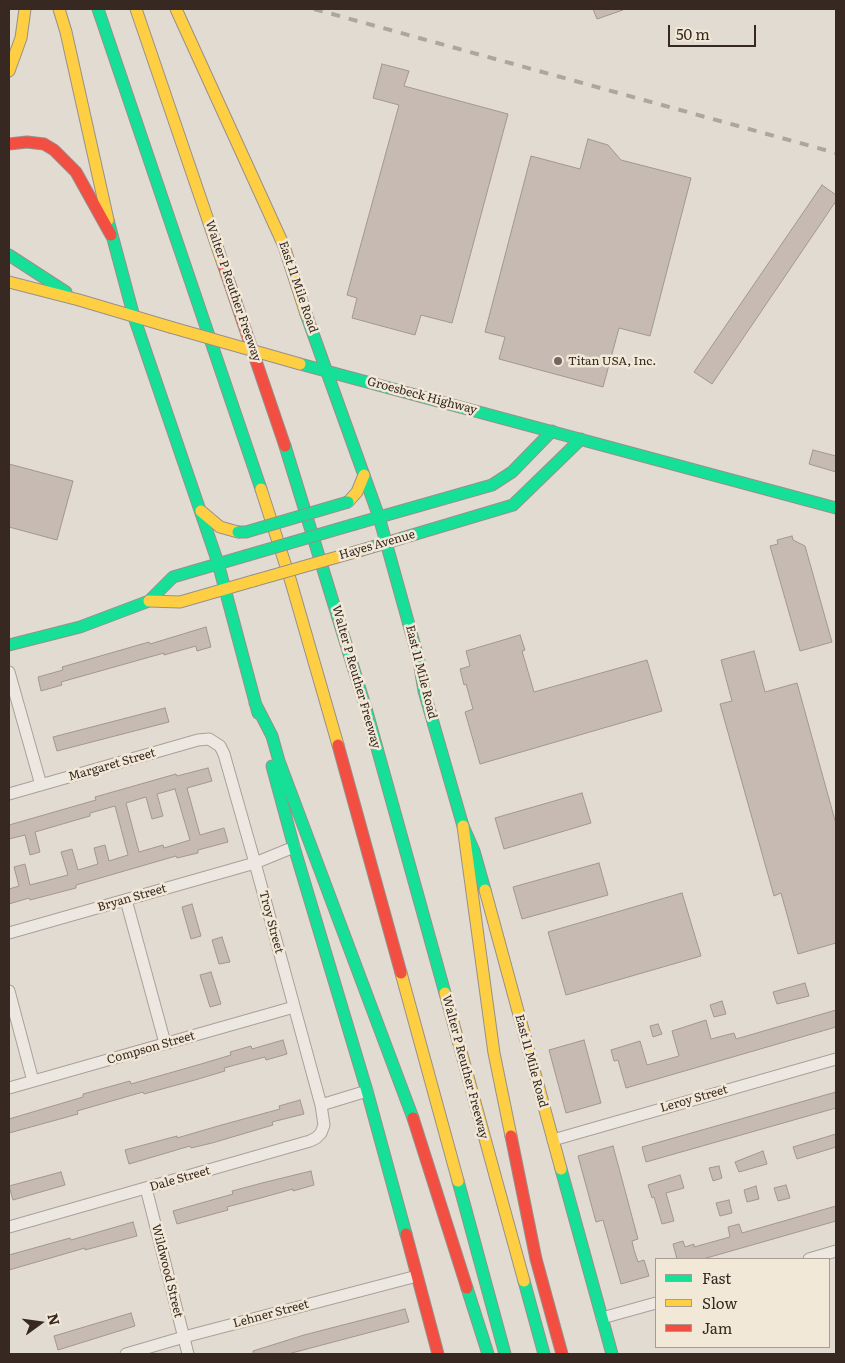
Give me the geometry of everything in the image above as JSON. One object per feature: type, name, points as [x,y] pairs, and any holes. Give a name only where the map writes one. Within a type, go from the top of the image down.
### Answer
[{"type":"main road","points":[[9,71],[21,38],[25,9]]},
{"type":"main road","points":[[59,9],[66,32],[111,236],[134,317],[226,589],[294,847],[367,1091],[438,1354]]},
{"type":"main road","points":[[98,9],[247,444],[291,582],[365,843],[505,1354]]},
{"type":"main road","name":"Walter P Reuther Freeway","points":[[136,9],[298,485],[367,712],[544,1354]]},
{"type":"main road","name":"East 11 Mile Road","points":[[176,9],[274,222],[379,517],[419,661],[424,691],[463,826],[474,851],[612,1354]]},
{"type":"main road","points":[[9,144],[27,142],[44,144],[64,159],[76,172],[111,236]]},
{"type":"main road","points":[[9,255],[79,300]]},
{"type":"main road","name":"Groesbeck Highway","points":[[9,282],[79,300],[328,372],[836,508]]},
{"type":"main road","name":"Hayes Avenue","points":[[149,601],[173,577],[492,485],[512,472],[552,431]]},
{"type":"main road","name":"Hayes Avenue","points":[[9,645],[80,627],[149,601],[180,602],[512,505],[527,493],[581,439]]},
{"type":"main road","points":[[200,510],[220,527],[238,532],[246,532],[348,502],[357,492],[364,475]]},
{"type":"main road","points":[[255,703],[272,736],[279,761],[417,1128],[488,1354]]},
{"type":"main road","points":[[463,826],[494,1053],[536,1259],[562,1354]]},
{"type":"street","points":[[9,672],[41,785]]},
{"type":"street","name":"Margaret Street","points":[[9,794],[198,740],[209,739],[215,742]]},
{"type":"street","name":"Troy Street","points":[[215,742],[220,746],[224,754],[321,1106]]},
{"type":"street","name":"Bryan Street","points":[[9,934],[255,863],[294,847]]},
{"type":"street","points":[[126,900],[165,1043]]},
{"type":"street","points":[[9,991],[33,1081]]},
{"type":"street","name":"Compson Street","points":[[9,1088],[294,1007]]},
{"type":"street","name":"Leroy Street","points":[[552,1140],[836,1059]]},
{"type":"street","points":[[321,1106],[367,1091]]},
{"type":"street","name":"Dale Street","points":[[9,1227],[310,1141],[321,1133],[324,1125],[321,1106]]},
{"type":"street","name":"Wildwood Street","points":[[146,1188],[188,1354]]},
{"type":"street","points":[[812,1258],[836,1251]]},
{"type":"street","name":"Lehner Street","points":[[126,1354],[417,1276]]},
{"type":"street","points":[[602,1318],[655,1303]]},
{"type":"building","points":[[593,9],[623,9],[623,10],[597,19]]},
{"type":"building","points":[[382,64],[409,71],[404,86],[508,114],[452,323],[421,315],[415,335],[352,318],[357,298],[347,295],[399,105],[373,98]]},
{"type":"building","points":[[588,139],[608,145],[621,160],[691,178],[650,336],[619,328],[603,387],[499,359],[505,337],[485,332],[531,156],[580,169]]},
{"type":"building","points":[[822,185],[836,195],[836,201],[712,384],[694,372]]},
{"type":"building","points":[[813,450],[836,456],[836,472],[809,464]]},
{"type":"building","points":[[9,464],[73,481],[57,540],[9,527]]},
{"type":"building","points":[[792,536],[793,540],[805,546],[832,642],[800,651],[770,546],[778,544],[777,540]]},
{"type":"building","points":[[206,627],[211,647],[197,651],[196,646],[164,655],[164,653],[61,682],[62,685],[41,691],[38,677],[63,670],[62,667]]},
{"type":"building","points":[[520,635],[525,650],[522,651],[534,692],[647,660],[662,711],[480,764],[465,712],[473,709],[460,669],[470,666],[466,651]]},
{"type":"building","points":[[754,651],[765,692],[797,683],[836,824],[836,943],[798,954],[781,893],[774,896],[720,704],[732,701],[721,660]]},
{"type":"building","points":[[165,708],[169,722],[57,751],[53,737]]},
{"type":"building","points":[[208,768],[212,781],[187,788],[200,835],[224,828],[228,842],[198,850],[198,853],[177,858],[176,856],[76,885],[76,888],[9,904],[9,889],[19,886],[14,867],[25,864],[30,885],[68,875],[61,852],[72,849],[78,870],[98,864],[94,848],[105,845],[109,861],[128,855],[115,806],[90,813],[90,816],[35,832],[40,852],[30,855],[25,835],[9,839],[9,825],[96,800],[95,797],[176,774],[177,776]],"holes":[[[175,789],[190,840],[164,848],[163,845],[139,852],[126,803],[146,797],[152,819],[163,816],[157,794]]]},
{"type":"building","points":[[582,793],[591,823],[504,849],[495,818]]},
{"type":"building","points":[[599,863],[608,895],[522,919],[513,887]]},
{"type":"building","points":[[682,893],[701,956],[566,995],[548,932]]},
{"type":"building","points":[[192,904],[201,936],[191,939],[182,907]]},
{"type":"building","points":[[222,937],[230,962],[219,964],[212,940]]},
{"type":"building","points":[[211,972],[221,1004],[210,1007],[200,975]]},
{"type":"building","points":[[805,983],[809,996],[777,1004],[773,992]]},
{"type":"building","points":[[722,1001],[726,1014],[714,1017],[710,1005]]},
{"type":"building","points":[[836,1010],[836,1027],[626,1088],[618,1060],[614,1061],[611,1050],[640,1041],[647,1065],[679,1056],[672,1031],[706,1020],[711,1039],[734,1033],[736,1039]]},
{"type":"building","points":[[658,1024],[662,1034],[653,1037],[650,1026]]},
{"type":"building","points":[[283,1040],[287,1054],[266,1060],[265,1057],[224,1068],[225,1071],[144,1094],[143,1092],[77,1111],[78,1114],[9,1133],[9,1119],[83,1097],[83,1094],[130,1081],[131,1084],[231,1055],[230,1052],[251,1046],[252,1049]]},
{"type":"building","points":[[584,1040],[601,1103],[566,1113],[549,1050]]},
{"type":"building","points":[[836,1092],[836,1108],[646,1162],[642,1147]]},
{"type":"building","points":[[300,1100],[304,1114],[272,1122],[273,1125],[212,1143],[191,1148],[190,1146],[129,1164],[125,1150],[177,1136],[177,1138],[280,1109],[279,1106]]},
{"type":"building","points":[[836,1134],[836,1147],[797,1159],[793,1147]]},
{"type":"building","points":[[613,1146],[638,1239],[632,1241],[634,1250],[638,1262],[644,1260],[649,1276],[621,1284],[603,1220],[596,1222],[578,1156]]},
{"type":"building","points":[[763,1151],[767,1164],[739,1172],[735,1162]]},
{"type":"building","points":[[719,1166],[722,1178],[713,1181],[709,1168]]},
{"type":"building","points":[[311,1171],[314,1185],[227,1207],[228,1210],[177,1224],[173,1211],[233,1194],[232,1191]]},
{"type":"building","points":[[61,1172],[65,1185],[13,1200],[9,1186]]},
{"type":"building","points":[[680,1175],[684,1188],[666,1193],[674,1221],[662,1224],[654,1197],[652,1198],[648,1185]]},
{"type":"building","points":[[786,1185],[790,1198],[778,1201],[774,1188]]},
{"type":"building","points":[[756,1186],[759,1199],[747,1202],[744,1190]]},
{"type":"building","points":[[729,1200],[732,1213],[720,1216],[716,1203]]},
{"type":"building","points":[[836,1206],[836,1221],[706,1258],[677,1258],[673,1244],[683,1241],[685,1247],[694,1244],[694,1247],[730,1237],[728,1227],[739,1224],[742,1233]]},
{"type":"building","points":[[133,1222],[137,1236],[85,1250],[85,1248],[9,1270],[9,1255]]},
{"type":"building","points":[[405,1309],[409,1322],[288,1354],[253,1354],[253,1351],[304,1335]]},
{"type":"building","points":[[131,1313],[135,1326],[58,1350],[54,1336]]},
{"type":"railway","points":[[314,9],[836,153]]},
{"type":"traffic: fast","points":[[98,9],[261,489]]},
{"type":"traffic: fast","points":[[108,220],[134,317],[218,563],[258,713]]},
{"type":"traffic: fast","points":[[9,255],[66,292]]},
{"type":"traffic: fast","points":[[306,314],[379,517],[419,661],[424,691],[463,826],[474,851],[485,890]]},
{"type":"traffic: fast","points":[[300,364],[836,508]]},
{"type":"traffic: fast","points":[[355,524],[492,485],[512,472],[552,431]]},
{"type":"traffic: fast","points":[[362,550],[513,505],[581,439]]},
{"type":"traffic: fast","points":[[285,446],[367,712],[445,993]]},
{"type":"traffic: fast","points":[[238,532],[246,532],[348,502]]},
{"type":"traffic: fast","points":[[245,556],[355,524]]},
{"type":"traffic: fast","points":[[9,645],[80,627],[149,601],[173,577],[245,556]]},
{"type":"traffic: fast","points":[[255,703],[272,736],[279,761],[413,1118]]},
{"type":"traffic: fast","points":[[272,766],[294,847],[367,1091],[406,1234]]},
{"type":"traffic: fast","points":[[561,1169],[612,1354]]},
{"type":"traffic: fast","points":[[458,1181],[505,1354]]},
{"type":"traffic: fast","points":[[524,1281],[544,1354]]},
{"type":"traffic: fast","points":[[467,1288],[488,1354]]},
{"type":"traffic: slow","points":[[9,71],[21,38],[25,9]]},
{"type":"traffic: slow","points":[[59,9],[66,32],[108,220]]},
{"type":"traffic: slow","points":[[136,9],[223,264]]},
{"type":"traffic: slow","points":[[176,9],[284,246],[306,314]]},
{"type":"traffic: slow","points":[[9,282],[79,300],[170,327]]},
{"type":"traffic: slow","points":[[170,327],[300,364]]},
{"type":"traffic: slow","points":[[348,502],[357,492],[364,475]]},
{"type":"traffic: slow","points":[[261,489],[291,582],[338,745]]},
{"type":"traffic: slow","points":[[201,511],[220,527],[238,532]]},
{"type":"traffic: slow","points":[[253,581],[362,550]]},
{"type":"traffic: slow","points":[[149,601],[180,602],[253,581]]},
{"type":"traffic: slow","points":[[463,826],[494,1053],[511,1136]]},
{"type":"traffic: slow","points":[[485,890],[561,1169]]},
{"type":"traffic: slow","points":[[401,973],[458,1181]]},
{"type":"traffic: slow","points":[[445,993],[524,1281]]},
{"type":"traffic: jam","points":[[9,144],[27,142],[44,144],[54,150],[76,172],[111,235]]},
{"type":"traffic: jam","points":[[223,264],[285,446]]},
{"type":"traffic: jam","points":[[338,745],[401,973]]},
{"type":"traffic: jam","points":[[413,1118],[467,1288]]},
{"type":"traffic: jam","points":[[511,1136],[536,1259],[562,1354]]},
{"type":"traffic: jam","points":[[406,1234],[438,1354]]},
{"type":"place","name":"Titan USA, Inc.","points":[[558,361]]}]
